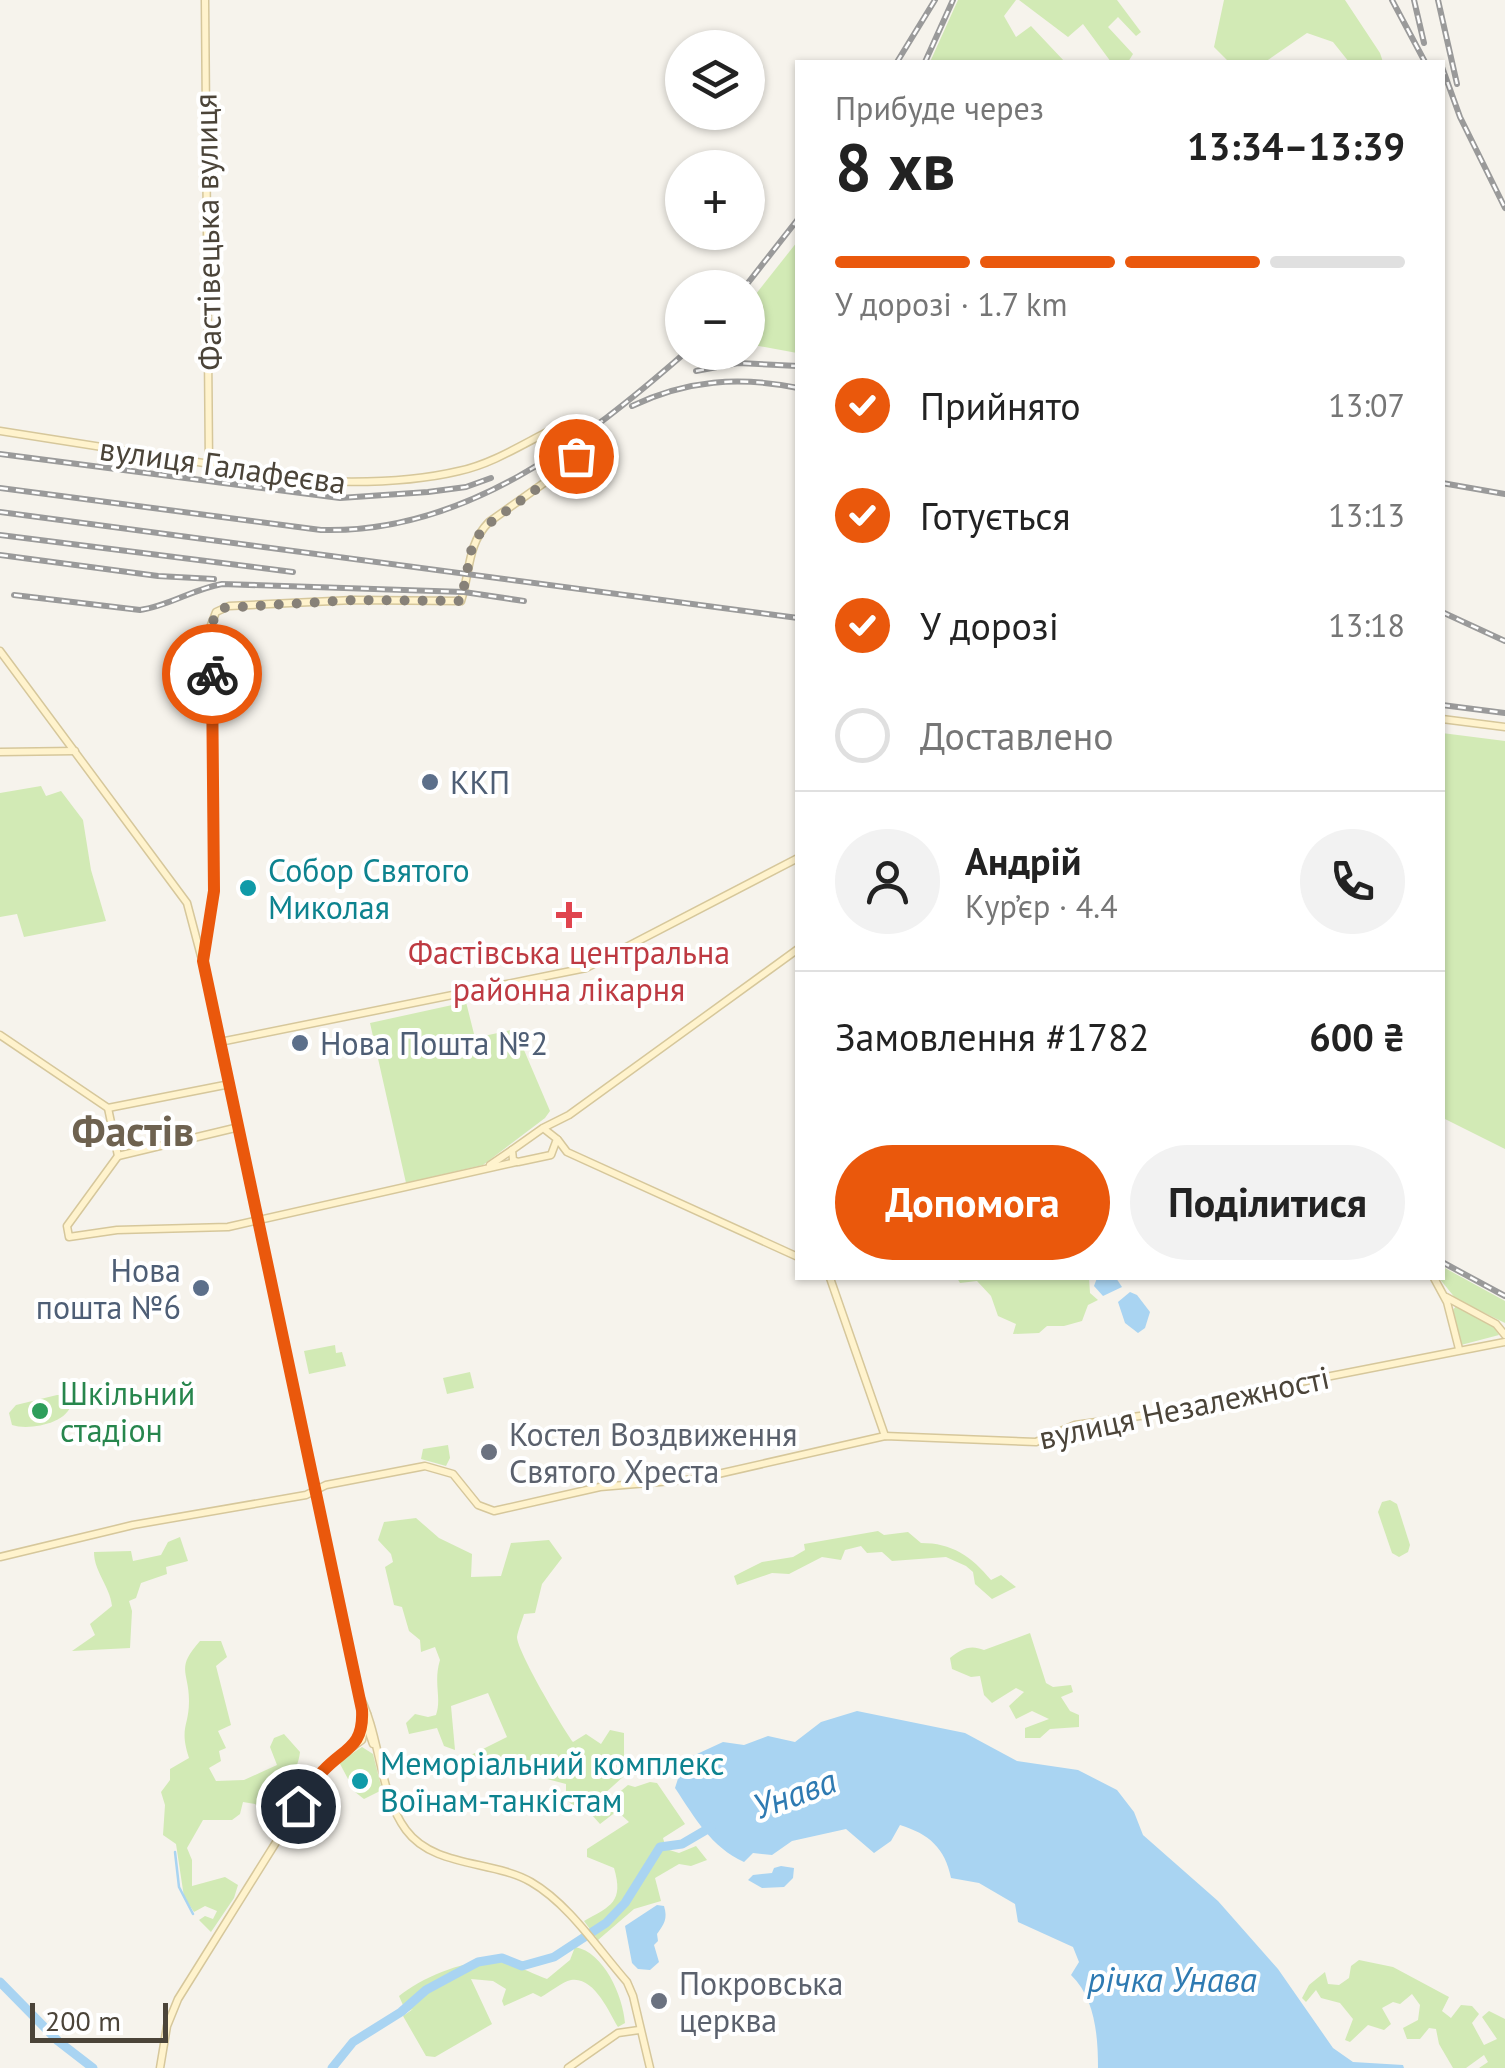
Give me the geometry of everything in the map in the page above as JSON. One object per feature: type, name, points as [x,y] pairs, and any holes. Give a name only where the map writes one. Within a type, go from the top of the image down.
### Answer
[{"type":"street","name":"Фастівецька вулиця","points":[[205,0],[209,465]]},
{"type":"street","name":"вулиця Галафеєва","points":[[0,430],[318,481],[364,483],[461,471],[556,429],[572,442],[575,461],[483,528],[472,547],[461,601],[354,600],[229,606],[216,612],[212,625],[214,891],[203,961]]},
{"type":"street","points":[[0,651],[187,903],[230,1084],[358,1693],[382,1760]]},
{"type":"street","points":[[1445,719],[1505,727]]},
{"type":"street","points":[[0,752],[76,752]]},
{"type":"street","points":[[220,1042],[586,968],[795,860]]},
{"type":"street","points":[[485,1168],[542,1128],[569,1115],[795,952]]},
{"type":"street","points":[[0,1036],[108,1108],[118,1156]]},
{"type":"street","points":[[108,1108],[230,1084]]},
{"type":"street","points":[[551,1154],[558,1120]]},
{"type":"street","points":[[239,1127],[118,1156],[67,1226],[66,1234],[74,1238],[117,1230],[228,1227],[567,1152]]},
{"type":"street","points":[[542,1128],[556,1137],[567,1152],[795,1255]]},
{"type":"street","points":[[512,1150],[511,1157],[516,1162]]},
{"type":"street","points":[[831,1280],[884,1436]]},
{"type":"street","points":[[1435,1280],[1445,1296],[1459,1349]]},
{"type":"street","points":[[1445,1296],[1496,1324],[1505,1338]]},
{"type":"street","name":"вулиця Незалежності","points":[[316,1492],[326,1485],[425,1466],[453,1474],[473,1500],[488,1510],[514,1508],[600,1487],[696,1479],[884,1436],[1036,1442],[1076,1425],[1190,1409],[1505,1338]]},
{"type":"street","points":[[0,1557],[134,1525],[316,1492]]},
{"type":"street","points":[[160,2068],[167,2026],[178,1999],[315,1780],[358,1742],[365,1711]]},
{"type":"street","points":[[365,1723],[382,1760]]},
{"type":"street","points":[[365,1723],[371,1725],[404,1828],[416,1841],[450,1858],[530,1881],[549,1894],[626,1982],[650,2068]]},
{"type":"street","points":[[358,1742],[375,1748]]},
{"type":"street","points":[[568,2068],[618,2034],[639,2030]]},
{"type":"green space","points":[[958,0],[1016,0],[1004,16],[1016,37],[1031,26],[1063,60],[931,60]]},
{"type":"green space","points":[[1019,0],[1117,0],[1141,32],[1136,36],[1118,17],[1108,27],[1133,54],[1129,60],[1110,60],[1083,24],[1068,37]]},
{"type":"green space","points":[[1224,0],[1345,0],[1382,60],[1347,60],[1333,42],[1307,33],[1268,60],[1227,60],[1214,47]]},
{"type":"green space","points":[[795,245],[795,353],[765,347],[765,282]]},
{"type":"green space","points":[[1445,733],[1505,741],[1505,1149],[1445,1119]]},
{"type":"green space","points":[[41,786],[46,796],[61,791],[83,820],[91,870],[106,921],[24,937],[17,914],[0,917],[0,793]]},
{"type":"green space","points":[[466,1002],[475,1038],[515,1029],[550,1111],[483,1165],[406,1183],[370,1023]]},
{"type":"green space","points":[[1445,1268],[1505,1301],[1505,1323],[1456,1299],[1441,1280],[1445,1280]]},
{"type":"green space","points":[[958,1280],[1089,1280],[1090,1293],[1098,1300],[1088,1305],[1082,1321],[1047,1326],[1039,1333],[1013,1334],[1016,1324],[998,1316],[991,1296],[977,1281]]},
{"type":"green space","points":[[1456,1306],[1494,1327],[1499,1335],[1461,1345],[1453,1310]]},
{"type":"green space","points":[[335,1345],[346,1366],[309,1374],[304,1351]]},
{"type":"green space","points":[[470,1372],[474,1388],[447,1394],[443,1378]]},
{"type":"green space","name":"Шкільний стадіон","points":[[63,1395],[71,1404],[63,1416],[37,1426],[12,1425],[9,1413],[16,1405]]},
{"type":"green space","points":[[448,1445],[450,1458],[446,1466],[421,1459],[423,1449]]},
{"type":"green space","points":[[1390,1500],[1397,1504],[1410,1545],[1408,1552],[1399,1557],[1392,1553],[1378,1512],[1382,1502]]},
{"type":"green space","points":[[416,1518],[439,1538],[472,1554],[471,1577],[501,1576],[511,1543],[549,1540],[562,1558],[542,1584],[535,1613],[524,1614],[517,1637],[550,1706],[573,1742],[586,1734],[601,1744],[610,1730],[624,1733],[624,1776],[582,1814],[566,1799],[566,1784],[509,1769],[484,1778],[469,1768],[465,1758],[507,1737],[488,1693],[451,1706],[455,1750],[444,1746],[437,1728],[409,1734],[406,1723],[415,1714],[436,1715],[440,1660],[435,1647],[421,1652],[420,1640],[409,1631],[402,1607],[394,1605],[385,1567],[393,1562],[378,1540],[384,1522]]},
{"type":"green space","points":[[878,1531],[884,1535],[908,1532],[921,1543],[951,1548],[976,1564],[991,1580],[1001,1575],[1016,1587],[992,1599],[975,1584],[973,1572],[946,1557],[892,1561],[882,1552],[867,1553],[861,1546],[845,1550],[841,1560],[822,1557],[789,1574],[772,1573],[737,1585],[734,1576],[762,1562],[793,1557],[805,1550],[804,1544]]},
{"type":"green space","points":[[180,1537],[188,1561],[166,1567],[167,1574],[141,1583],[136,1598],[129,1601],[130,1648],[72,1651],[95,1635],[90,1624],[112,1606],[94,1552],[131,1551],[133,1561],[161,1555],[168,1542]]},
{"type":"green space","points":[[1030,1633],[1046,1683],[1053,1687],[1071,1685],[1073,1692],[1061,1697],[1070,1711],[1079,1715],[1079,1727],[1050,1729],[1040,1738],[1025,1738],[1025,1728],[1049,1719],[1032,1711],[1016,1719],[1009,1706],[1024,1692],[1016,1688],[992,1703],[984,1695],[980,1676],[971,1677],[952,1669],[950,1658],[962,1650],[984,1650]]},
{"type":"green space","points":[[200,1641],[221,1641],[227,1657],[216,1666],[231,1725],[218,1731],[226,1748],[219,1751],[221,1761],[209,1768],[216,1781],[244,1780],[277,1765],[270,1747],[274,1738],[284,1734],[300,1752],[291,1776],[270,1794],[270,1806],[280,1809],[281,1820],[264,1832],[263,1824],[269,1816],[255,1804],[243,1802],[240,1814],[232,1820],[203,1820],[187,1848],[192,1860],[192,1886],[225,1877],[238,1885],[234,1898],[211,1932],[199,1920],[205,1916],[213,1919],[217,1911],[205,1906],[194,1912],[184,1897],[176,1844],[163,1835],[165,1805],[161,1792],[170,1780],[170,1769],[189,1758],[185,1740],[189,1701],[185,1670]]},
{"type":"green space","points":[[362,1747],[373,1754],[382,1790],[364,1799],[355,1792],[339,1762]]},
{"type":"green space","points":[[657,1783],[685,1824],[663,1838],[666,1849],[679,1853],[696,1846],[707,1860],[691,1866],[679,1864],[655,1878],[661,1901],[634,1909],[598,1940],[584,1921],[613,1902],[617,1879],[614,1868],[587,1857],[587,1849],[629,1822],[617,1811],[600,1824],[592,1815],[628,1785]]},
{"type":"green space","points":[[575,1947],[603,1966],[620,2000],[625,2023],[618,2027],[600,1996],[579,1980],[567,1981],[541,1997],[533,1993],[504,2006],[506,1989],[493,1981],[471,1979],[492,2024],[435,2057],[426,2056],[403,2016],[413,2009],[406,2012],[399,1996],[434,1975],[489,1961],[508,1963],[547,1979],[570,1960]]},
{"type":"green space","points":[[1359,1960],[1393,1967],[1449,1997],[1442,2011],[1451,2018],[1461,2005],[1472,2006],[1479,2014],[1472,2023],[1484,2045],[1497,2039],[1482,2017],[1489,2011],[1505,2019],[1505,2068],[1479,2068],[1488,2062],[1484,2055],[1466,2068],[1453,2068],[1439,2044],[1436,2029],[1429,2028],[1420,2039],[1407,2039],[1403,2028],[1418,2020],[1420,2005],[1412,1994],[1400,2004],[1393,2002],[1382,2008],[1391,2024],[1384,2030],[1368,2025],[1350,2042],[1345,2040],[1353,2019],[1340,2003],[1321,1998],[1316,1990],[1306,2002],[1302,1998],[1309,1985],[1325,1972],[1328,1984],[1339,1985],[1349,1978],[1351,1966]]},
{"type":"water","points":[[1096,1280],[1117,1280],[1122,1287],[1103,1296],[1094,1286]]},
{"type":"water","points":[[1130,1292],[1150,1312],[1145,1328],[1138,1333],[1125,1323],[1118,1302]]},
{"type":"water","name":"річка Унава","points":[[857,1711],[965,1733],[1017,1761],[1078,1770],[1117,1790],[1134,1812],[1143,1835],[1218,1901],[1278,1969],[1333,2048],[1353,2062],[1404,2068],[1098,2068],[1090,2006],[1071,1975],[1079,1962],[1073,1947],[1018,1922],[1015,1904],[979,1883],[951,1878],[945,1858],[927,1838],[900,1825],[891,1841],[874,1853],[846,1829],[792,1841],[772,1855],[753,1853],[744,1862],[713,1840],[675,1788],[684,1760],[723,1742],[744,1745],[768,1736],[795,1742],[821,1722]]},
{"type":"water","points":[[781,1866],[794,1868],[793,1878],[784,1887],[762,1888],[748,1880],[753,1875],[772,1873]]},
{"type":"water","points":[[657,1905],[664,1906],[666,1914],[654,1945],[659,1962],[650,1970],[638,1969],[632,1963],[625,1926]]},
{"type":"waterway","name":"Унава","points":[[332,2068],[353,2042],[401,2012],[426,1990],[478,1962],[502,1958],[522,1966],[554,1957],[606,1923],[625,1903],[660,1847],[682,1844],[711,1827]]},
{"type":"waterway","points":[[175,1852],[179,1887],[193,1914]]},
{"type":"waterway","name":"Унава","points":[[0,1982],[58,2041],[93,2068]]},
{"type":"railway","points":[[898,60],[935,0]]},
{"type":"railway","points":[[926,60],[953,0]]},
{"type":"railway","points":[[1392,0],[1424,60]]},
{"type":"railway","points":[[1414,0],[1424,43]]},
{"type":"railway","points":[[1438,0],[1457,84]]},
{"type":"railway","points":[[1445,75],[1460,117],[1505,208]]},
{"type":"railway","points":[[758,270],[795,223]]},
{"type":"railway","points":[[696,371],[738,363],[795,366]]},
{"type":"railway","points":[[0,488],[321,530],[374,527],[424,517],[518,476],[563,449],[665,370]]},
{"type":"railway","points":[[632,406],[673,391],[714,383],[755,382],[795,388]]},
{"type":"railway","points":[[0,454],[340,498],[466,487],[491,478]]},
{"type":"railway","points":[[1445,484],[1505,494]]},
{"type":"railway","points":[[0,512],[795,618]]},
{"type":"railway","points":[[0,535],[293,572]]},
{"type":"railway","points":[[0,555],[158,576],[214,579]]},
{"type":"railway","points":[[14,595],[140,610],[222,584],[464,592],[524,601]]},
{"type":"railway","points":[[1445,613],[1505,641]]},
{"type":"railway","points":[[1445,705],[1505,713]]},
{"type":"railway","points":[[1445,1264],[1505,1296]]},
{"type":"way so far","points":[[212,674],[213,616],[222,608],[354,600],[461,601],[472,547],[483,528],[575,461],[576,456]]},
{"type":"place","name":"ККП","points":[[430,782]]},
{"type":"place","name":"Собор Святого Миколая","points":[[248,888]]},
{"type":"place","name":"Фастівська центральна районна лікарня","points":[[569,915]]},
{"type":"place","name":"Нова Пошта №2","points":[[300,1043]]},
{"type":"place","name":"Нова пошта №6","points":[[201,1288]]},
{"type":"place","name":"Шкільний стадіон","points":[[40,1411]]},
{"type":"place","name":"Костел Воздвиження Святого Хреста","points":[[489,1452]]},
{"type":"place","name":"Меморіальний комплекс Воїнам-танкістам","points":[[360,1781]]},
{"type":"place","name":"Покровська церква","points":[[659,2001]]},
{"type":"district","name":"Фастів","points":[[133,1130]]},
{"type":"route","points":[[212,674],[214,891],[203,961],[362,1710],[362,1726],[355,1744],[327,1766],[298,1806]]}]
